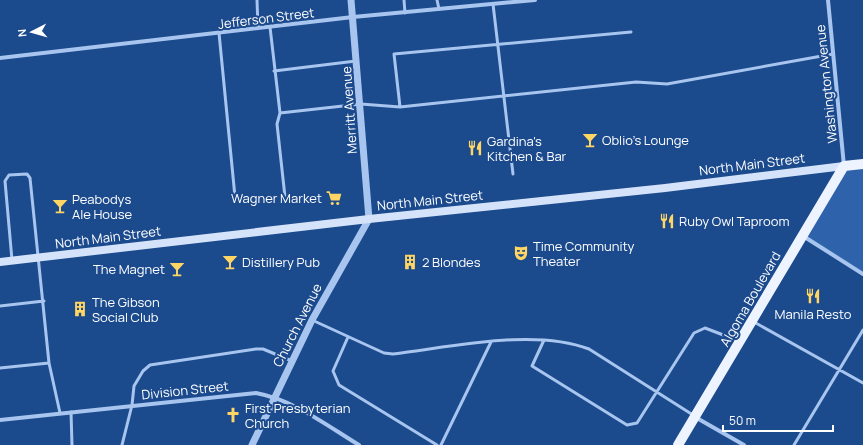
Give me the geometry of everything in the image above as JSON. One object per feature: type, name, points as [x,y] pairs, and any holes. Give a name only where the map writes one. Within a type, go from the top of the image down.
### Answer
[{"type":"main road","name":"North Main Street","points":[[0,262],[863,164]]},
{"type":"main road","name":"Algoma Boulevard","points":[[678,445],[844,166]]},
{"type":"street","name":"Merritt Avenue","points":[[351,0],[361,104],[369,219]]},
{"type":"street","name":"Jefferson Street","points":[[0,58],[405,12],[534,0]]},
{"type":"street","name":"Washington Avenue","points":[[828,0],[844,166]]},
{"type":"street","name":"Church Avenue","points":[[252,445],[312,320],[369,219]]},
{"type":"street","points":[[802,236],[863,274]]},
{"type":"street","name":"Division Street","points":[[0,420],[256,393],[275,396],[303,410],[359,445]]},
{"type":"street","points":[[695,416],[744,445]]},
{"type":"lane","points":[[257,0],[258,28]]},
{"type":"lane","points":[[404,0],[405,12]]},
{"type":"lane","points":[[437,0],[439,9]]},
{"type":"lane","points":[[493,4],[513,174]]},
{"type":"lane","points":[[270,27],[280,113],[277,124],[285,198]]},
{"type":"lane","points":[[400,107],[394,54],[631,32]]},
{"type":"lane","points":[[219,33],[235,198]]},
{"type":"lane","points":[[280,113],[361,104],[400,107],[636,82],[667,84],[833,54]]},
{"type":"lane","points":[[274,71],[357,60]]},
{"type":"lane","points":[[12,261],[5,181],[9,175],[27,174],[30,178],[44,301],[49,363],[60,413]]},
{"type":"lane","points":[[0,306],[44,301]]},
{"type":"lane","points":[[312,320],[379,352],[393,354],[534,338],[574,343],[589,349],[695,416]]},
{"type":"lane","points":[[752,321],[863,383]]},
{"type":"lane","points":[[544,340],[532,366],[627,425],[637,423],[694,333],[705,328],[740,342]]},
{"type":"lane","points":[[794,445],[863,330]]},
{"type":"lane","points":[[348,337],[333,371],[339,385],[437,445]]},
{"type":"lane","points":[[441,445],[491,342]]},
{"type":"lane","points":[[122,445],[132,405],[134,386],[137,379],[150,365],[256,349],[263,349],[292,361]]},
{"type":"lane","points":[[0,368],[49,363]]},
{"type":"lane","points":[[71,412],[72,445]]},
{"type":"shaded area","points":[[863,164],[863,274],[802,235],[844,166]]},
{"type":"place","name":"Oblio's Lounge","points":[[590,140]]},
{"type":"place","name":"Gardina's Kitchen & Bar","points":[[475,148]]},
{"type":"place","name":"Wagner Market","points":[[334,198]]},
{"type":"place","name":"Peabodys Ale House","points":[[60,206]]},
{"type":"place","name":"Ruby Owl Taproom","points":[[667,221]]},
{"type":"place","name":"Time Community Theater","points":[[521,253]]},
{"type":"place","name":"Distillery Pub","points":[[230,262]]},
{"type":"place","name":"2 Blondes","points":[[410,262]]},
{"type":"place","name":"The Magnet","points":[[177,269]]},
{"type":"place","name":"Manila Resto","points":[[813,296]]},
{"type":"place","name":"The Gibson Social Club","points":[[80,309]]},
{"type":"place","name":"First Presbyterian Church","points":[[233,415]]}]
